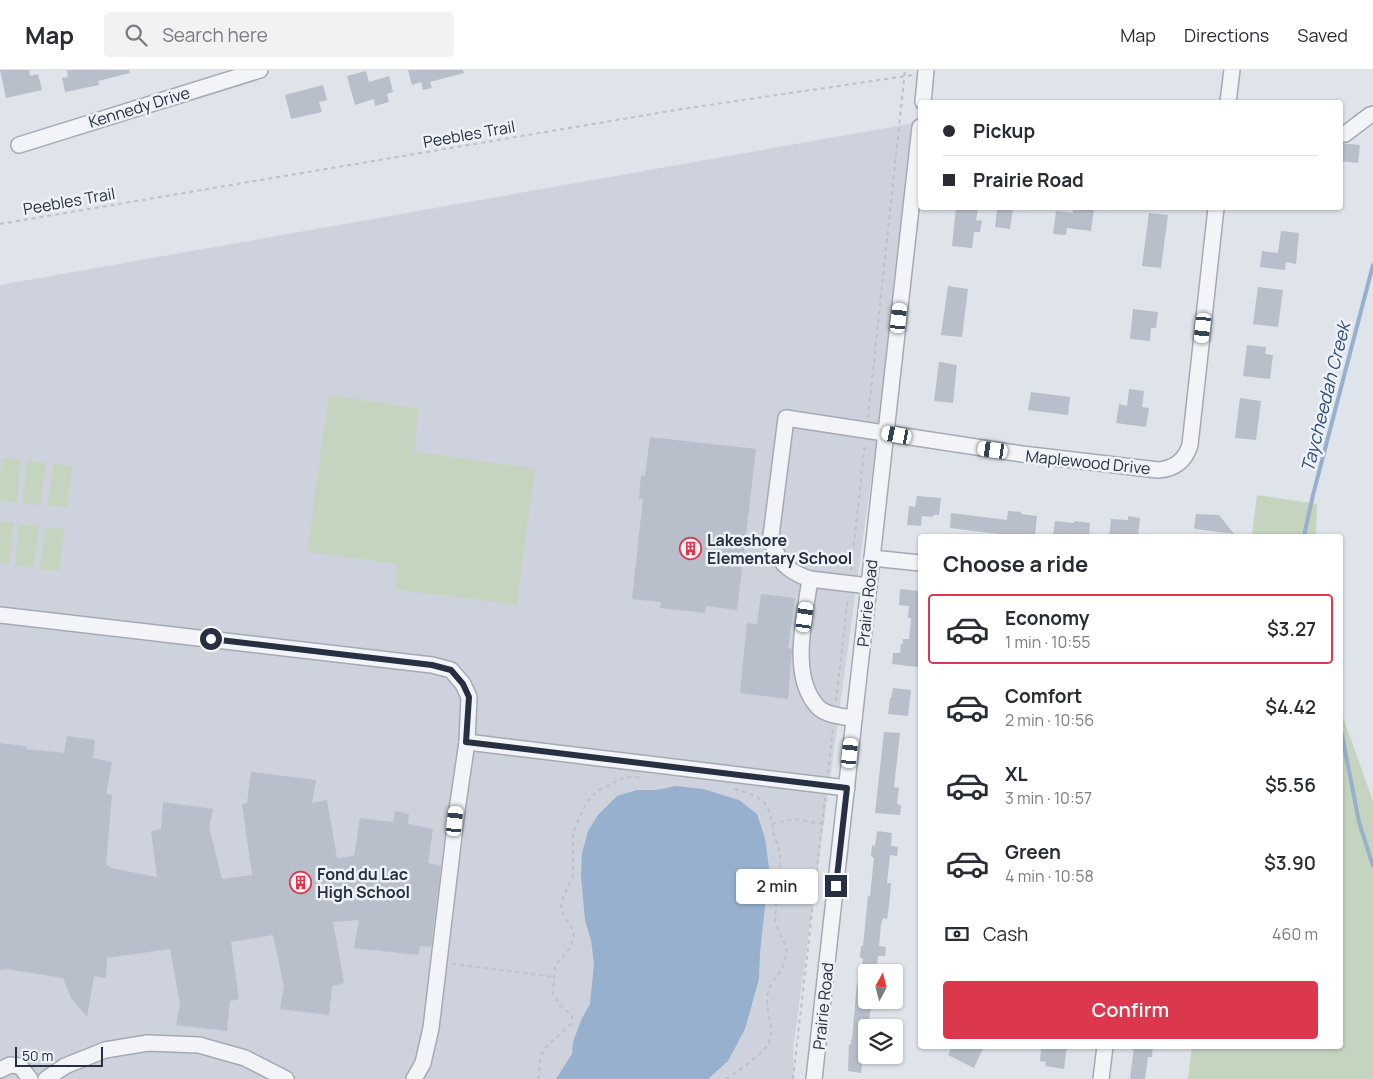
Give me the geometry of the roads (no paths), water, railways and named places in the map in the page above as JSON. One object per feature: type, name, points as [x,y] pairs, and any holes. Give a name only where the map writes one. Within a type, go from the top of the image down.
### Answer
[{"type":"street","name":"Kennedy Drive","points":[[19,145],[260,70]]},
{"type":"street","points":[[1228,100],[1232,70]]},
{"type":"street","points":[[923,100],[926,71]]},
{"type":"street","points":[[1343,134],[1373,114]]},
{"type":"street","name":"Prairie Road","points":[[814,1079],[886,433],[918,167]]},
{"type":"street","name":"Maplewood Drive","points":[[810,579],[796,575],[778,558],[771,536],[786,418],[1064,460],[1158,470],[1179,463],[1188,452],[1190,446],[1216,210]]},
{"type":"street","points":[[872,558],[918,563]]},
{"type":"street","points":[[854,718],[835,715],[818,708],[807,690],[802,673],[800,654],[810,579],[869,586]]},
{"type":"street","points":[[0,615],[432,665],[451,670],[463,684],[469,697],[466,742],[431,1028],[422,1063],[414,1079]]},
{"type":"street","points":[[466,742],[847,788]]},
{"type":"street","points":[[46,1079],[65,1066],[105,1050],[148,1043],[199,1045],[245,1058],[286,1079]]},
{"type":"street","points":[[1101,1079],[1105,1049]]},
{"type":"street","points":[[0,1070],[10,1065],[20,1066],[30,1079]]},
{"type":"water","points":[[676,786],[703,789],[739,800],[757,814],[765,838],[769,868],[759,979],[745,1029],[728,1061],[708,1079],[556,1079],[572,1054],[573,1042],[582,1018],[590,1004],[594,964],[591,940],[585,920],[581,876],[582,853],[588,831],[598,815],[617,796],[637,790],[656,790]]},
{"type":"waterway","name":"Taycheedah Creek","points":[[1304,534],[1373,265]]},
{"type":"waterway","name":"Taycheedah Creek","points":[[1343,740],[1359,822],[1373,866]]},
{"type":"place","name":"Lakeshore Elementary School","points":[[691,549]]},
{"type":"place","name":"Fond du Lac High School","points":[[301,883]]}]
